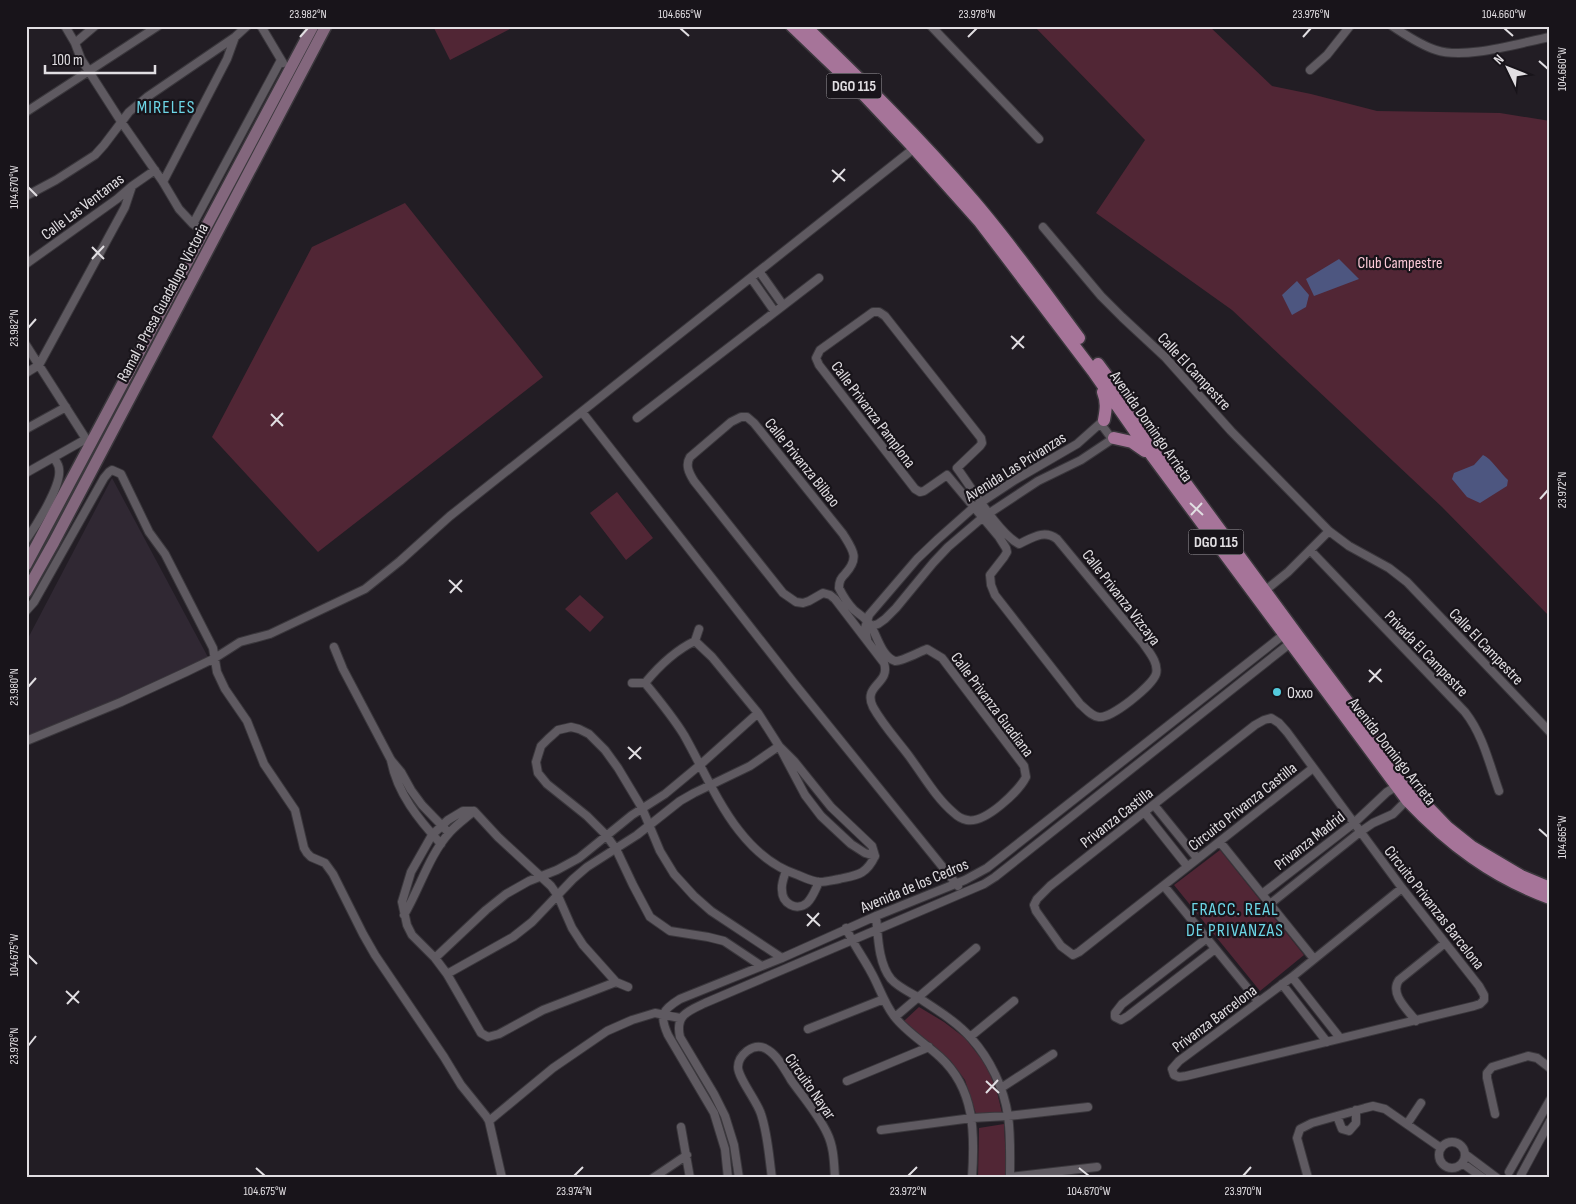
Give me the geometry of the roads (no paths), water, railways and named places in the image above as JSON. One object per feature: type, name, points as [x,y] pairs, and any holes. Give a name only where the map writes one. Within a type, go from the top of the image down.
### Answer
[{"type":"main road","name":"Ramal a Presa Guadalupe Victoria","points":[[26,592],[96,462],[267,124],[289,72],[313,26]]},
{"type":"main road","name":"Ramal a Presa Guadalupe Victoria","points":[[26,565],[89,442],[203,231],[326,26]]},
{"type":"main road","name":"Avenida Domingo Arrieta","points":[[792,26],[868,93]]},
{"type":"main road","name":"Avenida Domingo Arrieta","points":[[806,26],[918,145],[964,204],[1021,267],[1411,796],[1428,822],[1464,852],[1499,875],[1550,898]]},
{"type":"main road","name":"Avenida Domingo Arrieta","points":[[1021,267],[1093,372],[1127,412],[1153,458],[1261,594]]},
{"type":"main road","points":[[1093,372],[1106,399],[1102,422]]},
{"type":"main road","points":[[1102,422],[1127,412]]},
{"type":"main road","points":[[1127,412],[1113,439],[1132,442],[1153,458]]},
{"type":"main road","name":"Avenida Domingo Arrieta","points":[[1411,796],[1472,847],[1521,876],[1550,888]]},
{"type":"street","points":[[65,26],[75,43],[81,60],[179,209],[193,224],[203,231]]},
{"type":"street","points":[[75,43],[95,26]]},
{"type":"street","points":[[26,112],[158,26]]},
{"type":"street","points":[[26,196],[56,180],[95,155],[129,112],[146,97],[235,37],[248,26]]},
{"type":"street","points":[[261,26],[289,72]]},
{"type":"street","points":[[931,26],[1039,139]]},
{"type":"street","points":[[1310,70],[1327,55],[1350,26]]},
{"type":"street","points":[[1392,26],[1419,43],[1450,54],[1466,54],[1550,37]]},
{"type":"street","points":[[163,182],[227,59],[235,37]]},
{"type":"street","points":[[193,224],[281,60]]},
{"type":"street","points":[[251,115],[267,124]]},
{"type":"street","points":[[26,741],[121,702],[215,658],[240,642],[270,634],[365,589],[400,561],[436,527],[918,145]]},
{"type":"street","name":"Calle Las Ventanas","points":[[26,264],[118,199],[132,186],[155,170]]},
{"type":"street","points":[[26,373],[39,365],[125,207],[132,186]]},
{"type":"street","name":"Calle El Campestre","points":[[1043,227],[1101,296],[1166,357],[1230,431],[1329,531],[1349,546],[1389,568],[1407,582],[1550,732]]},
{"type":"street","points":[[759,272],[783,305]]},
{"type":"street","points":[[751,278],[775,312]]},
{"type":"street","points":[[638,418],[819,278]]},
{"type":"street","name":"Calle Privanza Pamplona","points":[[873,312],[879,312],[885,316],[981,438],[982,443],[980,446],[957,468],[981,502],[986,515],[974,507],[947,475],[924,491],[920,492],[915,489],[819,366],[816,358],[820,350],[873,312]]},
{"type":"street","points":[[26,345],[89,442],[26,473]]},
{"type":"street","points":[[26,429],[66,407]]},
{"type":"street","points":[[582,412],[794,683],[964,893]]},
{"type":"street","name":"Calle Privanza Bilbao","points":[[850,619],[830,595],[823,593],[803,603],[796,602],[783,593],[694,481],[688,467],[690,456],[731,422],[741,417],[747,417],[754,423],[844,534],[855,559],[851,567],[841,578],[839,588],[850,606],[867,625]]},
{"type":"street","points":[[1102,422],[1113,439]]},
{"type":"street","name":"Avenida Las Privanzas","points":[[867,625],[874,609],[917,559],[938,538],[981,502],[1022,475],[1078,444],[1102,422]]},
{"type":"street","name":"Avenida Las Privanzas","points":[[867,625],[885,619],[943,552],[986,515],[1038,482],[1081,460],[1113,439]]},
{"type":"street","points":[[26,540],[38,522],[57,484],[59,469],[54,458]]},
{"type":"street","points":[[26,612],[34,602],[104,478],[109,472],[115,471],[121,474],[148,532],[165,554],[213,648],[217,672],[225,689],[248,721],[264,764],[295,810],[302,842],[307,853],[325,863],[333,874],[375,955],[434,1040],[461,1085],[489,1121],[502,1178]]},
{"type":"street","name":"Calle Privanza Vizcaya","points":[[986,515],[1007,536],[1019,544],[1047,534],[1058,540],[1143,643],[1155,661],[1156,674],[1152,681],[1118,710],[1108,716],[1099,718],[1090,714],[1080,704],[995,594],[990,575],[1004,557],[1006,548],[986,515]]},
{"type":"street","points":[[1261,594],[1288,572],[1329,531]]},
{"type":"street","name":"Privada El Campestre","points":[[1310,550],[1473,722],[1480,736],[1499,791]]},
{"type":"street","points":[[850,619],[867,625],[866,636],[872,648]]},
{"type":"street","name":"Calle Privanza Guadiana","points":[[850,619],[884,663],[886,669],[883,678],[871,692],[872,704],[889,730],[941,799],[954,813],[970,821],[979,819],[1006,801],[1022,785],[1026,777],[1024,766],[942,658],[927,649],[914,653],[902,661],[892,660],[867,625]]},
{"type":"street","points":[[632,683],[645,683],[672,655],[695,641],[699,629]]},
{"type":"street","name":"Avenida de los Cedros","points":[[663,1014],[669,1006],[680,999],[760,965],[782,958],[846,928],[957,883],[987,868],[1291,635]]},
{"type":"street","name":"Avenida de los Cedros","points":[[680,1018],[705,1002],[964,893],[995,877],[1291,635]]},
{"type":"street","points":[[695,641],[712,657],[758,713],[779,746],[805,795],[821,816],[850,844],[865,854],[875,856]]},
{"type":"street","points":[[334,647],[343,669],[391,760],[422,805],[449,833]]},
{"type":"street","points":[[645,683],[663,704],[683,734],[726,811],[740,832],[757,850],[786,871],[819,882],[856,875],[866,870],[875,856],[872,846],[831,807],[794,761],[779,746]]},
{"type":"street","points":[[435,958],[486,910],[506,894],[579,858],[642,808],[665,794],[758,713]]},
{"type":"street","name":"Privanza Castilla","points":[[1188,866],[1087,947],[1073,955],[1061,946],[1036,911],[1034,905],[1037,899],[1050,886],[1250,729],[1271,718],[1279,722],[1360,832]]},
{"type":"street","points":[[760,965],[726,942],[670,931],[650,917],[632,885],[616,849],[606,835],[538,774],[536,762],[542,746],[558,730],[571,727],[579,729],[589,734],[605,750],[642,808],[660,851],[674,874],[694,896],[734,927],[782,958]]},
{"type":"street","points":[[447,974],[513,937],[532,922],[587,867],[616,849],[680,801],[694,792],[750,766],[779,746]]},
{"type":"street","points":[[391,760],[394,775],[405,798],[432,835],[441,844]]},
{"type":"street","name":"Circuito Privanza Castilla","points":[[1188,866],[1313,768]]},
{"type":"street","name":"Privanza Madrid","points":[[1262,894],[1354,823],[1387,792],[1401,783]]},
{"type":"street","name":"Privanza Madrid","points":[[1270,904],[1360,832],[1373,823],[1393,814],[1411,796]]},
{"type":"street","points":[[1154,805],[1197,858]]},
{"type":"street","points":[[1372,807],[1381,819]]},
{"type":"street","points":[[616,982],[560,1003],[525,1019],[499,1034],[488,1037],[481,1033],[447,974],[435,958],[412,935],[406,925],[402,902],[411,872],[432,835],[455,815],[463,811],[474,811],[498,837],[551,886],[558,896],[572,928],[583,945],[616,982],[628,987]]},
{"type":"street","points":[[404,915],[441,844],[449,833],[474,811]]},
{"type":"street","points":[[1145,813],[1188,866]]},
{"type":"street","name":"Circuito Privanzas Barcelona","points":[[1360,832],[1479,986],[1484,995],[1484,1000]]},
{"type":"street","points":[[1220,842],[1314,959]]},
{"type":"street","points":[[786,871],[781,888],[782,897],[795,907],[804,905],[812,897],[819,882]]},
{"type":"street","points":[[1164,886],[1258,1001]]},
{"type":"street","name":"Privanza Barcelona","points":[[1402,888],[1292,977],[1179,1061],[1172,1069],[1174,1075],[1179,1077],[1186,1076],[1416,1021],[1474,1006],[1484,1000]]},
{"type":"street","points":[[876,916],[878,946],[885,969],[890,978],[948,1018],[970,1037],[992,1069],[1001,1088],[1008,1116],[1010,1177],[1097,1167]]},
{"type":"street","points":[[726,942],[734,927]]},
{"type":"street","points":[[846,928],[895,1017],[952,1068],[960,1081],[972,1118],[974,1160],[972,1178]]},
{"type":"street","points":[[1207,938],[1122,1004],[1115,1013],[1115,1017],[1121,1020],[1128,1016],[1215,949]]},
{"type":"street","points":[[1416,1021],[1398,998],[1395,989],[1396,984],[1445,943]]},
{"type":"street","points":[[895,1017],[976,948]]},
{"type":"street","points":[[872,974],[885,969]]},
{"type":"street","points":[[1292,977],[1340,1038]]},
{"type":"street","points":[[1282,984],[1327,1042]]},
{"type":"street","points":[[808,1029],[884,999]]},
{"type":"street","points":[[970,1037],[1014,1001]]},
{"type":"street","points":[[489,1121],[553,1068],[595,1038],[641,1016],[655,1013],[663,1014],[680,1018],[677,1027],[680,1037],[714,1094],[730,1130],[738,1178]]},
{"type":"street","points":[[663,1014],[663,1024],[668,1035],[714,1113],[725,1149],[728,1178]]},
{"type":"street","name":"Circuito Nayar","points":[[772,1178],[761,1113],[740,1075],[738,1066],[740,1058],[745,1053],[752,1048],[760,1046],[768,1049],[776,1059],[828,1134],[833,1153],[835,1178]]},
{"type":"street","points":[[847,1081],[929,1047]]},
{"type":"street","points":[[1001,1088],[1053,1054]]},
{"type":"street","points":[[1496,1114],[1487,1078],[1492,1067],[1528,1056],[1537,1058],[1550,1068]]},
{"type":"street","points":[[1407,1124],[1421,1104]]},
{"type":"street","points":[[1509,1172],[1549,1104]]},
{"type":"street","points":[[1308,1178],[1297,1138],[1300,1129],[1304,1126],[1373,1106],[1380,1107],[1441,1148]]},
{"type":"street","points":[[881,1130],[972,1118],[1088,1107]]},
{"type":"street","points":[[1337,1116],[1340,1126],[1349,1131],[1356,1123],[1356,1110]]},
{"type":"street","points":[[1465,1154],[1462,1163],[1451,1168],[1441,1162],[1439,1156],[1441,1148],[1448,1143],[1455,1142],[1462,1148],[1465,1154],[1498,1178],[1509,1172],[1516,1172],[1523,1176],[1550,1121]]},
{"type":"street","points":[[681,1127],[690,1178]]},
{"type":"street","points":[[653,1178],[687,1155]]},
{"type":"street","points":[[1462,1163],[1484,1178]]},
{"type":"street","points":[[1451,1168],[1452,1178]]},
{"type":"water","points":[[1339,259],[1359,279],[1314,296],[1306,279]]},
{"type":"water","points":[[1297,281],[1309,295],[1306,307],[1292,315],[1282,295]]},
{"type":"water","points":[[1483,455],[1508,480],[1507,486],[1480,503],[1467,497],[1452,479],[1454,473],[1474,465]]},
{"type":"place","name":"Oxxo","points":[[1277,692]]},
{"type":"district","name":"MIRELES","points":[[166,107]]},
{"type":"district","name":"FRACC. REAL DE PRIVANZAS","points":[[1235,920]]},
{"type":"park label","name":"Club Campestre","points":[[1400,262]]}]
